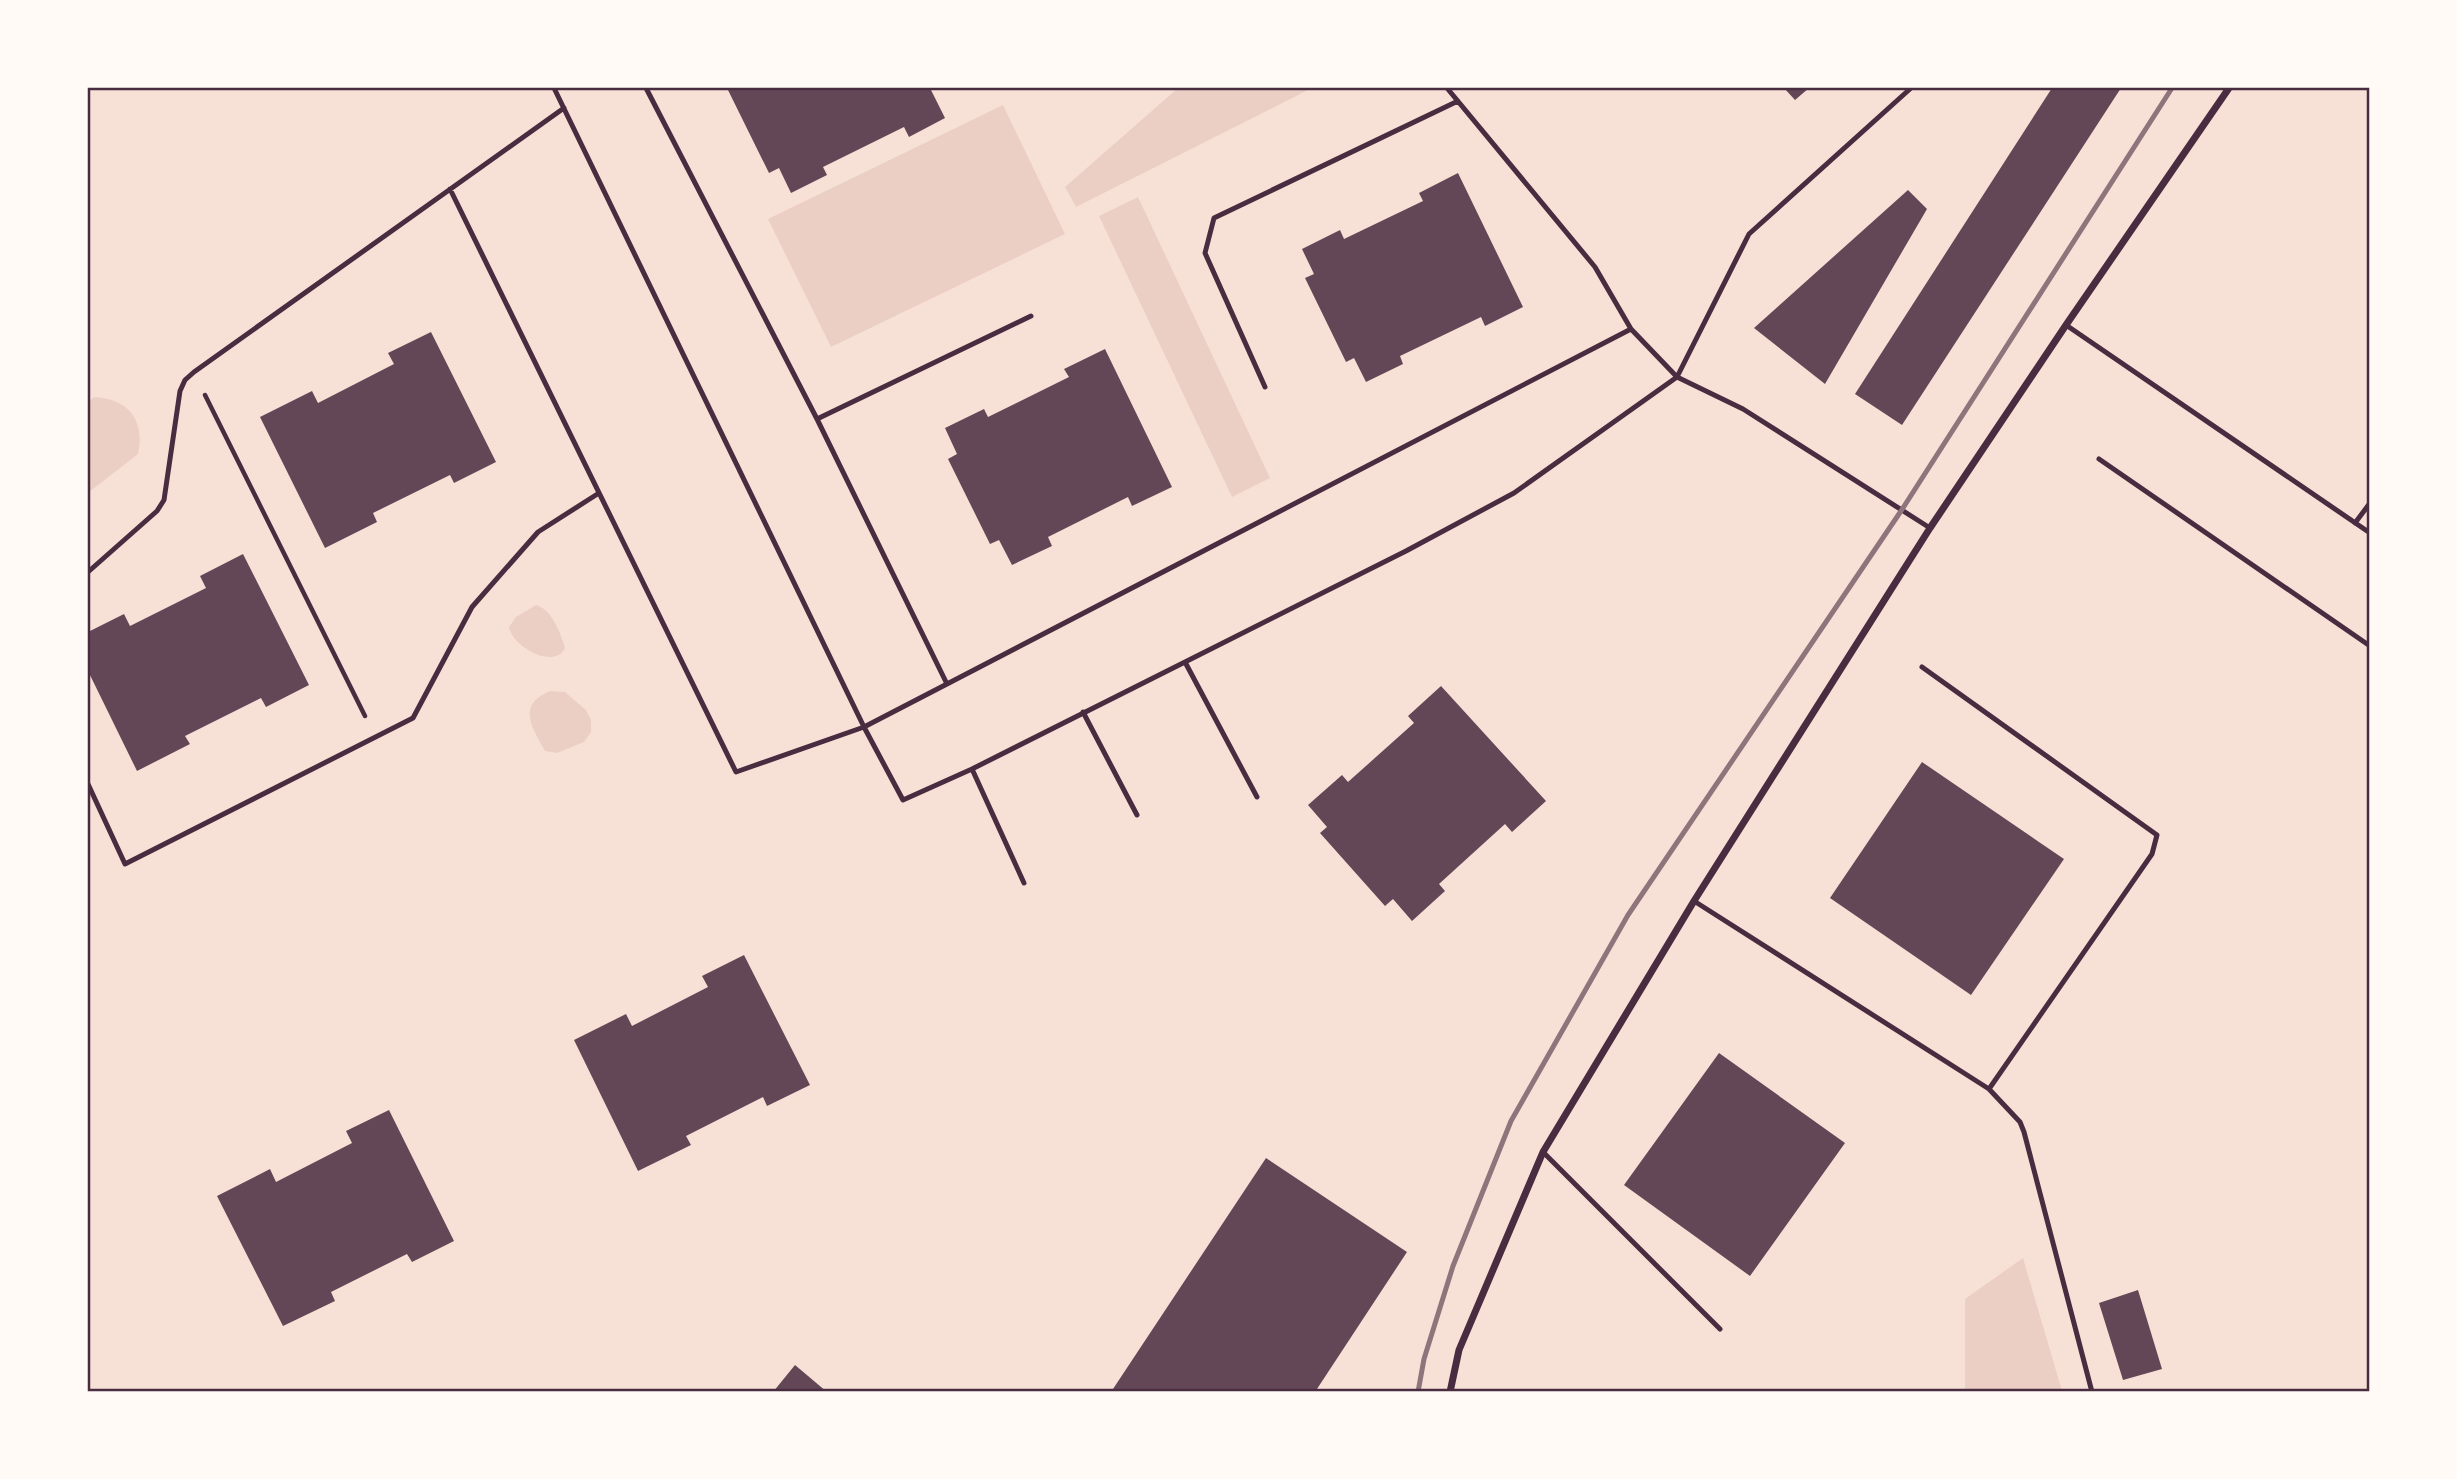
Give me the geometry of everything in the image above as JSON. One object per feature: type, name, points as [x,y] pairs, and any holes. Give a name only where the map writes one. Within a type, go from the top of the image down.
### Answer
[{"type":"street","points":[[1450,1391],[1459,1350],[1543,1152],[1695,901],[1930,528],[2229,88]]},
{"type":"lane","points":[[555,88],[864,727],[903,800],[972,769],[1394,557],[1514,493],[1677,377],[1749,234],[1911,88]]},
{"type":"lane","points":[[646,88],[817,419],[947,684]]},
{"type":"lane","points":[[1447,88],[1595,267],[1631,329],[1677,377],[1743,409],[1930,528]]},
{"type":"lane","points":[[1265,387],[1205,253],[1214,218],[1458,100]]},
{"type":"lane","points":[[88,572],[157,511],[164,500],[180,391],[185,380],[564,108]]},
{"type":"lane","points":[[450,189],[736,772],[864,727],[1631,329]]},
{"type":"lane","points":[[817,419],[1031,316]]},
{"type":"lane","points":[[2066,325],[2370,533]]},
{"type":"lane","points":[[2099,458],[2370,646]]},
{"type":"lane","points":[[88,784],[125,864],[413,718],[472,607],[538,532],[599,493]]},
{"type":"lane","points":[[2355,523],[2370,503]]},
{"type":"lane","points":[[1185,662],[1258,797]]},
{"type":"lane","points":[[1922,667],[2157,835],[2152,854],[1989,1089]]},
{"type":"lane","points":[[1083,712],[1137,815]]},
{"type":"lane","points":[[972,769],[1024,883]]},
{"type":"lane","points":[[1695,901],[1989,1089],[2020,1122],[2092,1391]]},
{"type":"lane","points":[[1543,1152],[1720,1329]]},
{"type":"path","points":[[194,372],[376,737]]},
{"type":"shaded area","points":[[1178,88],[1312,88],[1076,207],[1065,187]]},
{"type":"shaded area","points":[[1003,105],[1065,234],[831,347],[768,219]]},
{"type":"shaded area","points":[[1138,197],[1270,478],[1232,497],[1099,216]]},
{"type":"shaded area","points":[[94,397],[117,402],[125,407],[136,422],[140,442],[138,454],[88,493],[88,402]]},
{"type":"shaded area","points":[[536,605],[547,611],[558,629],[565,648],[560,654],[552,657],[534,653],[512,634],[509,627],[516,617]]},
{"type":"shaded area","points":[[550,691],[565,692],[586,710],[591,720],[591,732],[584,742],[557,753],[545,751],[530,717],[533,703]]},
{"type":"shaded area","points":[[2023,1258],[2062,1391],[1965,1391],[1965,1299]]},
{"type":"building","points":[[727,88],[930,88],[945,118],[909,137],[904,127],[823,167],[827,175],[791,193],[779,168],[769,173]]},
{"type":"building","points":[[1784,88],[1809,88],[1795,100]]},
{"type":"building","points":[[2052,88],[2121,88],[1902,425],[1855,394]]},
{"type":"building","points":[[1458,173],[1523,307],[1485,326],[1481,317],[1400,356],[1403,364],[1366,382],[1354,358],[1346,362],[1305,278],[1314,274],[1302,249],[1340,230],[1344,239],[1423,201],[1419,193]]},
{"type":"building","points":[[1908,190],[1927,209],[1825,384],[1754,328]]},
{"type":"building","points":[[431,332],[496,462],[454,483],[450,475],[373,513],[377,522],[325,548],[260,417],[312,391],[318,403],[394,364],[388,353]]},
{"type":"building","points":[[1105,349],[1172,487],[1132,506],[1128,497],[1048,537],[1052,546],[1012,565],[999,540],[990,544],[948,459],[957,454],[945,428],[984,409],[988,417],[1069,377],[1064,369]]},
{"type":"building","points":[[243,554],[309,685],[266,707],[261,698],[185,736],[190,744],[137,771],[88,671],[88,632],[124,614],[130,626],[206,588],[200,576]]},
{"type":"building","points":[[1441,686],[1546,801],[1512,832],[1505,824],[1439,884],[1445,891],[1412,921],[1393,899],[1385,906],[1320,833],[1327,827],[1308,805],[1342,775],[1348,782],[1414,723],[1408,716]]},
{"type":"building","points":[[1922,762],[2064,859],[1971,995],[1830,898]]},
{"type":"building","points":[[744,955],[810,1085],[767,1106],[763,1097],[686,1136],[691,1145],[638,1171],[574,1040],[626,1014],[632,1026],[708,987],[702,976]]},
{"type":"building","points":[[1719,1053],[1845,1143],[1750,1276],[1624,1185]]},
{"type":"building","points":[[389,1110],[454,1241],[412,1262],[407,1254],[331,1292],[335,1301],[283,1326],[217,1196],[270,1169],[276,1182],[352,1143],[346,1131]]},
{"type":"building","points":[[1266,1158],[1407,1252],[1315,1392],[1111,1392]]},
{"type":"building","points":[[2138,1290],[2162,1369],[2123,1380],[2099,1303]]},
{"type":"building","points":[[795,1365],[827,1392],[773,1392]]},
{"type":"railway","points":[[1418,1392],[1424,1359],[1453,1266],[1511,1121],[1628,915],[1901,511],[2172,88]]}]
